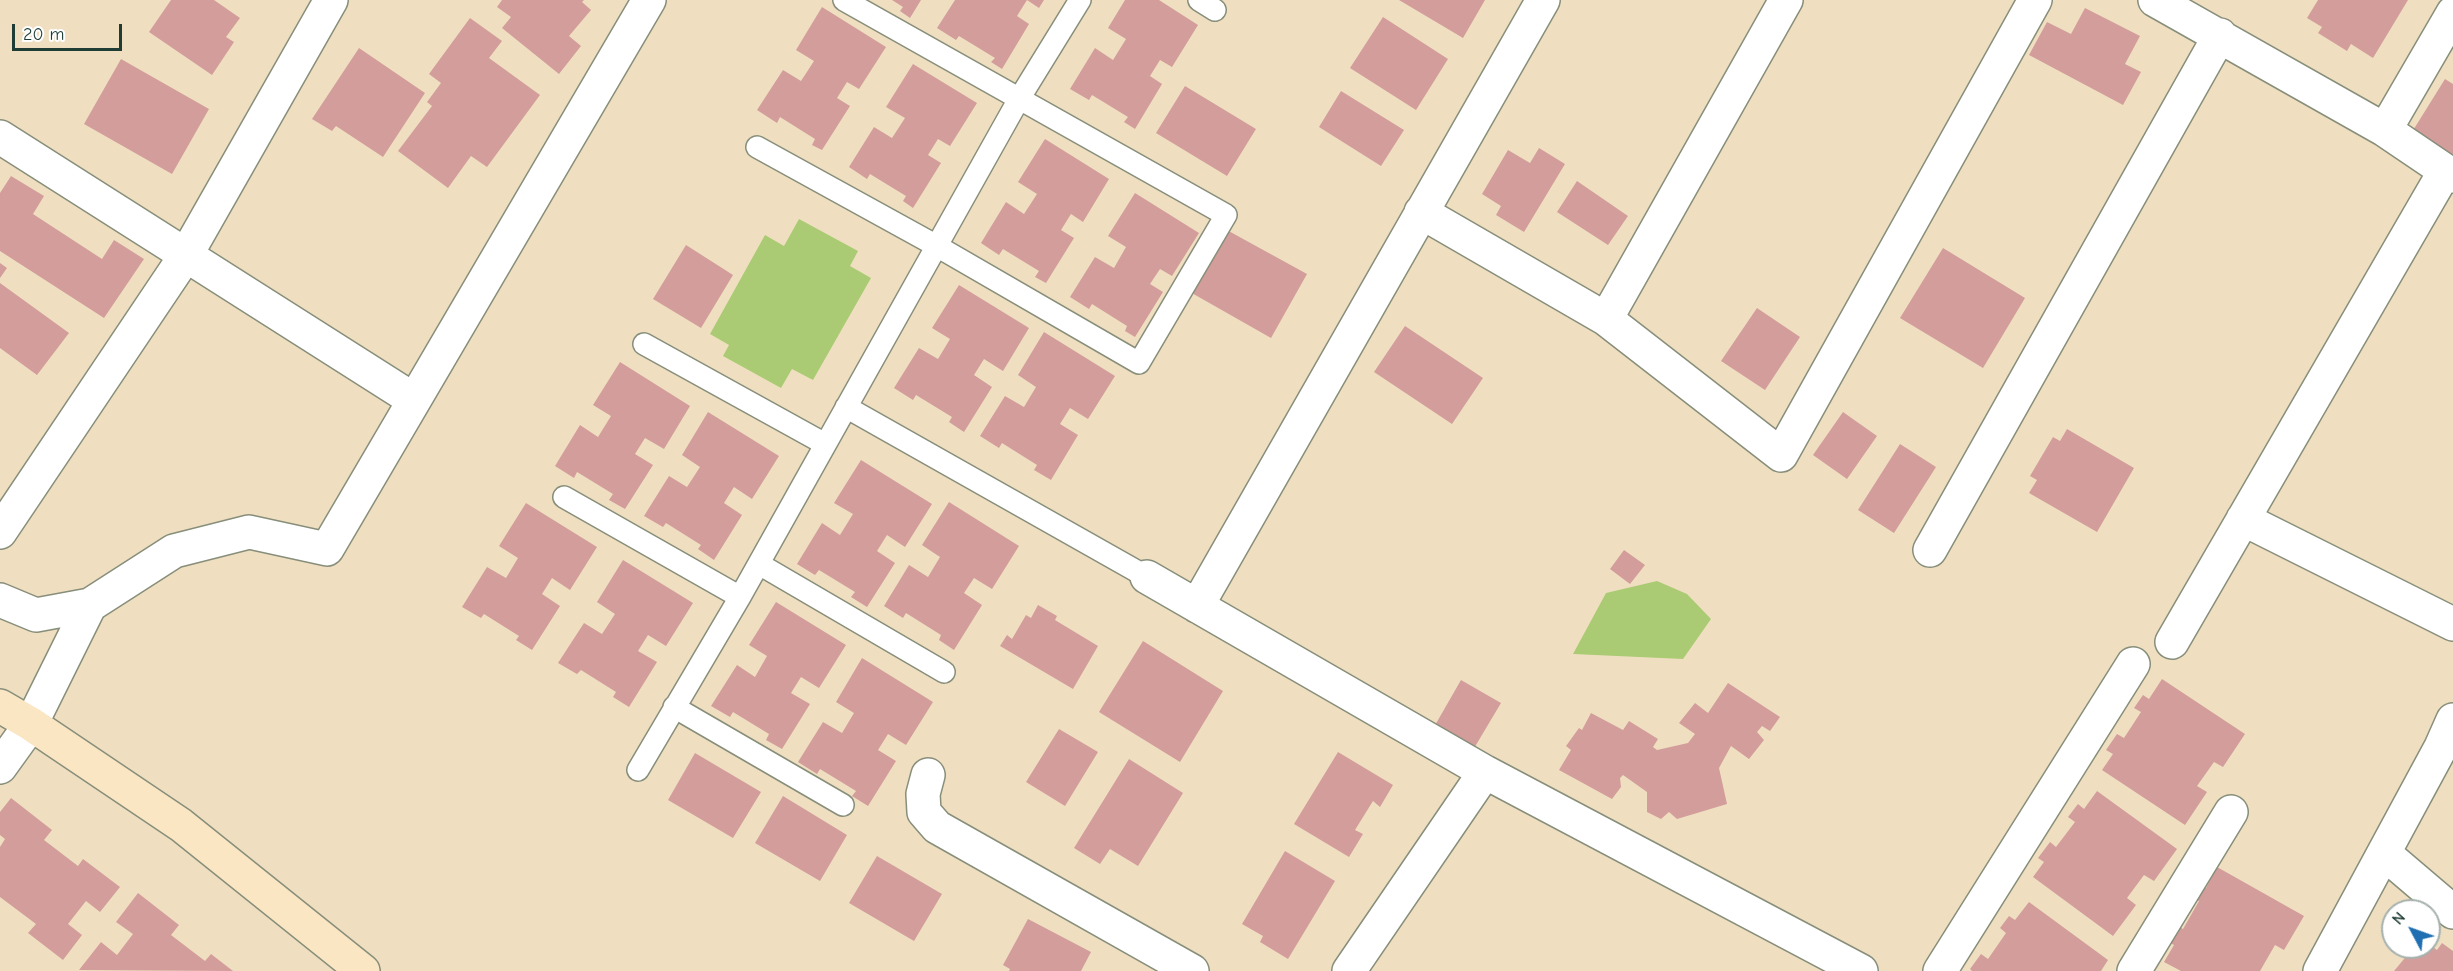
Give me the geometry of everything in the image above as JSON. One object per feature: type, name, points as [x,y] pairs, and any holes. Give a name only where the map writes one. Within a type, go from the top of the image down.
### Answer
[{"type":"street","points":[[0,600],[36,615],[90,605],[174,551],[249,532],[327,549],[649,0]]},
{"type":"street","points":[[1197,606],[1543,0]]},
{"type":"street","points":[[1606,319],[1786,0]]},
{"type":"street","points":[[1421,212],[1606,319],[1780,455],[2035,0]]},
{"type":"street","points":[[2169,3],[2385,130],[2449,174],[2172,642]]},
{"type":"street","points":[[0,532],[186,255],[319,4]]},
{"type":"street","points":[[2385,130],[2453,13]]},
{"type":"street","points":[[1930,550],[2220,35]]},
{"type":"street","points":[[0,137],[414,400]]},
{"type":"street","points":[[2243,519],[2453,624]]},
{"type":"street","points":[[1147,577],[1485,772],[1861,971]]},
{"type":"street","points":[[0,767],[31,724],[90,605]]},
{"type":"street","points":[[1940,971],[2133,664]]},
{"type":"street","points":[[0,706],[31,724],[181,825],[363,971]]},
{"type":"street","points":[[2320,971],[2442,747],[2453,720]]},
{"type":"street","points":[[1349,971],[1485,772]]},
{"type":"street","points":[[928,775],[922,794],[924,812],[937,826],[1192,971]]},
{"type":"street","points":[[2134,971],[2231,812]]},
{"type":"street","points":[[2385,854],[2453,912]]},
{"type":"lane","points":[[757,147],[935,245],[1138,363],[1226,214],[844,0]]},
{"type":"lane","points":[[638,770],[759,564],[935,245],[1019,99],[1080,0]]},
{"type":"lane","points":[[644,344],[825,444]]},
{"type":"lane","points":[[846,407],[1147,577]]},
{"type":"lane","points":[[564,497],[740,597]]},
{"type":"lane","points":[[759,564],[944,672]]},
{"type":"lane","points":[[674,707],[843,805]]},
{"type":"green space","points":[[799,219],[858,251],[850,266],[871,278],[813,380],[792,369],[781,388],[723,356],[729,345],[710,334],[765,235],[784,246]]},
{"type":"green space","points":[[1657,581],[1687,594],[1711,619],[1683,659],[1573,654],[1606,593]]},
{"type":"building","points":[[171,0],[214,0],[240,18],[226,37],[234,42],[212,75],[149,32]]},
{"type":"building","points":[[502,0],[584,0],[582,2],[591,10],[569,36],[581,46],[559,74],[502,28],[511,17],[497,7]]},
{"type":"building","points":[[892,0],[921,0],[910,18],[900,11],[903,7]]},
{"type":"building","points":[[955,0],[1027,0],[1017,16],[1029,24],[1002,69],[991,62],[995,58],[959,36],[956,40],[937,28]]},
{"type":"building","points":[[1027,0],[1044,0],[1039,8]]},
{"type":"building","points":[[1125,0],[1159,0],[1198,25],[1172,67],[1160,60],[1150,76],[1162,84],[1135,129],[1124,122],[1128,117],[1092,95],[1089,100],[1070,89],[1095,48],[1113,60],[1126,39],[1108,28]]},
{"type":"building","points":[[1399,0],[1485,0],[1463,38]]},
{"type":"building","points":[[2318,0],[2408,0],[2373,58],[2351,44],[2347,51],[2318,33],[2322,27],[2307,18]]},
{"type":"building","points":[[822,7],[886,47],[859,89],[847,82],[837,98],[850,106],[822,150],[812,145],[815,139],[780,117],[777,123],[757,110],[783,70],[801,81],[814,61],[796,50]]},
{"type":"building","points":[[2085,8],[2140,36],[2125,64],[2141,72],[2123,105],[2029,55],[2047,22],[2071,34]]},
{"type":"building","points":[[1383,17],[1448,59],[1416,110],[1350,68]]},
{"type":"building","points":[[470,18],[502,41],[489,58],[540,95],[487,167],[471,156],[448,188],[398,151],[432,106],[427,102],[441,83],[429,74]]},
{"type":"building","points":[[359,48],[425,93],[383,157],[336,126],[332,131],[312,119]]},
{"type":"building","points":[[121,59],[209,109],[172,174],[84,124]]},
{"type":"building","points":[[913,64],[977,103],[950,146],[938,139],[928,155],[941,163],[913,208],[903,201],[906,196],[870,174],[867,179],[849,167],[874,127],[892,138],[905,118],[886,107]]},
{"type":"building","points":[[2445,79],[2453,84],[2453,158],[2412,132]]},
{"type":"building","points":[[1185,86],[1256,129],[1227,176],[1156,133]]},
{"type":"building","points":[[1341,91],[1404,130],[1381,166],[1319,127]]},
{"type":"building","points":[[1045,139],[1109,179],[1083,222],[1071,214],[1061,230],[1074,238],[1046,283],[1035,277],[1039,271],[1003,249],[999,255],[981,243],[1006,202],[1024,214],[1037,194],[1018,182]]},
{"type":"building","points":[[1539,148],[1565,164],[1524,232],[1496,215],[1501,206],[1482,194],[1508,150],[1530,163]]},
{"type":"building","points":[[11,176],[44,196],[33,214],[102,259],[114,240],[144,259],[104,318],[0,251],[0,193]]},
{"type":"building","points":[[1577,181],[1628,216],[1608,245],[1557,212]]},
{"type":"building","points":[[1135,193],[1199,233],[1172,276],[1160,269],[1150,284],[1163,292],[1135,337],[1125,331],[1127,326],[1092,304],[1089,309],[1070,297],[1095,257],[1114,268],[1126,247],[1108,236]]},
{"type":"building","points":[[1225,229],[1307,274],[1271,338],[1190,292]]},
{"type":"building","points":[[686,245],[733,275],[701,328],[653,299]]},
{"type":"building","points":[[1943,248],[2025,298],[1983,368],[1900,318]]},
{"type":"building","points":[[0,263],[7,268],[0,278]]},
{"type":"building","points":[[0,283],[69,333],[37,375],[0,348]]},
{"type":"building","points":[[959,285],[1029,328],[1003,371],[984,359],[974,375],[992,387],[964,432],[949,422],[952,417],[916,395],[913,400],[894,388],[919,348],[938,359],[950,339],[932,328]]},
{"type":"building","points":[[1757,308],[1800,337],[1765,390],[1721,361]]},
{"type":"building","points":[[1405,326],[1483,378],[1452,424],[1374,372]]},
{"type":"building","points":[[1044,332],[1115,376],[1088,419],[1070,408],[1060,424],[1078,435],[1051,480],[1034,470],[1037,465],[1002,443],[999,448],[980,436],[1005,396],[1024,407],[1036,387],[1018,375]]},
{"type":"building","points":[[620,362],[690,406],[664,449],[645,438],[635,454],[653,465],[625,509],[609,500],[613,494],[577,472],[574,478],[555,466],[580,425],[598,437],[611,416],[593,405]]},
{"type":"building","points":[[708,412],[779,456],[752,499],[734,487],[724,503],[742,515],[714,560],[698,549],[701,545],[666,523],[663,527],[644,516],[669,476],[687,487],[700,467],[682,455]]},
{"type":"building","points":[[1843,412],[1877,436],[1847,479],[1813,455]]},
{"type":"building","points":[[2067,429],[2134,468],[2097,532],[2029,493],[2037,480],[2030,476],[2053,437],[2060,441]]},
{"type":"building","points":[[1900,444],[1936,467],[1894,533],[1858,510]]},
{"type":"building","points":[[861,460],[932,504],[905,547],[887,535],[877,551],[895,563],[867,607],[851,597],[855,592],[819,570],[815,575],[797,564],[822,523],[840,535],[853,514],[834,503]]},
{"type":"building","points":[[949,502],[1019,546],[992,589],[974,578],[964,593],[982,605],[954,650],[939,640],[941,635],[906,613],[903,618],[884,606],[909,565],[928,577],[940,557],[922,545]]},
{"type":"building","points":[[526,503],[597,547],[570,590],[552,578],[542,594],[560,606],[532,650],[516,640],[519,636],[484,614],[481,618],[462,607],[487,567],[506,578],[518,558],[499,546]]},
{"type":"building","points":[[1624,550],[1645,565],[1630,584],[1610,569]]},
{"type":"building","points":[[623,560],[693,603],[666,646],[648,635],[638,651],[657,662],[629,707],[613,697],[616,692],[581,670],[577,674],[558,663],[584,623],[602,634],[615,614],[597,602]]},
{"type":"building","points":[[776,602],[846,645],[819,688],[801,677],[791,693],[810,704],[782,749],[766,740],[769,734],[733,712],[730,717],[711,706],[737,665],[755,677],[767,656],[749,645]]},
{"type":"building","points":[[1038,605],[1057,616],[1055,620],[1098,646],[1073,689],[1000,646],[1007,635],[1012,639],[1026,615],[1031,618]]},
{"type":"building","points":[[1143,641],[1223,691],[1180,762],[1099,712]]},
{"type":"building","points":[[862,658],[933,702],[906,745],[888,734],[878,750],[896,761],[868,806],[852,796],[856,791],[820,769],[817,774],[798,762],[823,722],[842,733],[854,713],[836,702]]},
{"type":"building","points":[[2162,679],[2245,734],[2223,767],[2214,762],[2197,786],[2207,792],[2185,825],[2102,770],[2113,754],[2106,750],[2117,734],[2124,738],[2141,712],[2134,708],[2143,695],[2149,699]]},
{"type":"building","points":[[1461,680],[1501,703],[1473,750],[1434,727]]},
{"type":"building","points":[[1728,683],[1780,717],[1770,731],[1762,726],[1757,732],[1764,740],[1749,759],[1731,746],[1719,768],[1727,804],[1677,819],[1669,812],[1661,819],[1647,812],[1647,792],[1623,775],[1620,778],[1621,787],[1612,799],[1559,770],[1571,750],[1566,746],[1579,728],[1582,730],[1591,713],[1623,730],[1629,721],[1658,739],[1653,747],[1657,750],[1688,743],[1695,734],[1679,723],[1695,703],[1708,713]]},
{"type":"building","points":[[1059,729],[1098,752],[1065,806],[1026,782]]},
{"type":"building","points":[[1338,752],[1393,785],[1380,807],[1373,801],[1355,830],[1363,834],[1349,857],[1294,824]]},
{"type":"building","points":[[695,753],[761,792],[733,838],[668,800]]},
{"type":"building","points":[[1129,759],[1183,793],[1138,866],[1110,849],[1100,864],[1074,848]]},
{"type":"building","points":[[2097,791],[2177,849],[2154,881],[2144,875],[2127,898],[2136,905],[2113,936],[2033,877],[2044,862],[2038,858],[2050,842],[2056,847],[2075,822],[2068,817],[2078,804],[2084,809]]},
{"type":"building","points":[[783,796],[847,835],[820,881],[755,843]]},
{"type":"building","points":[[11,798],[52,830],[44,840],[78,866],[83,859],[120,887],[100,912],[86,901],[68,924],[82,935],[63,960],[28,933],[36,924],[0,897],[0,847],[5,839],[0,835],[0,812]]},
{"type":"building","points":[[1285,851],[1335,881],[1288,959],[1260,942],[1263,936],[1242,924]]},
{"type":"building","points":[[877,856],[942,894],[914,941],[849,903]]},
{"type":"building","points":[[2217,867],[2304,916],[2284,950],[2275,945],[2260,971],[2181,971],[2164,962],[2174,945],[2167,941],[2176,925],[2183,929],[2199,901],[2192,897],[2200,883],[2206,888]]},
{"type":"building","points":[[138,893],[179,925],[171,935],[205,961],[211,954],[233,971],[79,970],[101,942],[117,955],[133,934],[116,922]]},
{"type":"building","points":[[2029,902],[2108,960],[2101,971],[1972,971],[1970,969],[1981,954],[1988,959],[2006,933],[2000,928],[2009,916],[2015,920]]},
{"type":"building","points":[[1028,919],[1091,952],[1081,971],[1009,971],[1010,969],[1003,965]]},
{"type":"building","points":[[2441,944],[2453,951],[2453,971],[2394,971],[2404,959],[2441,959]]}]
